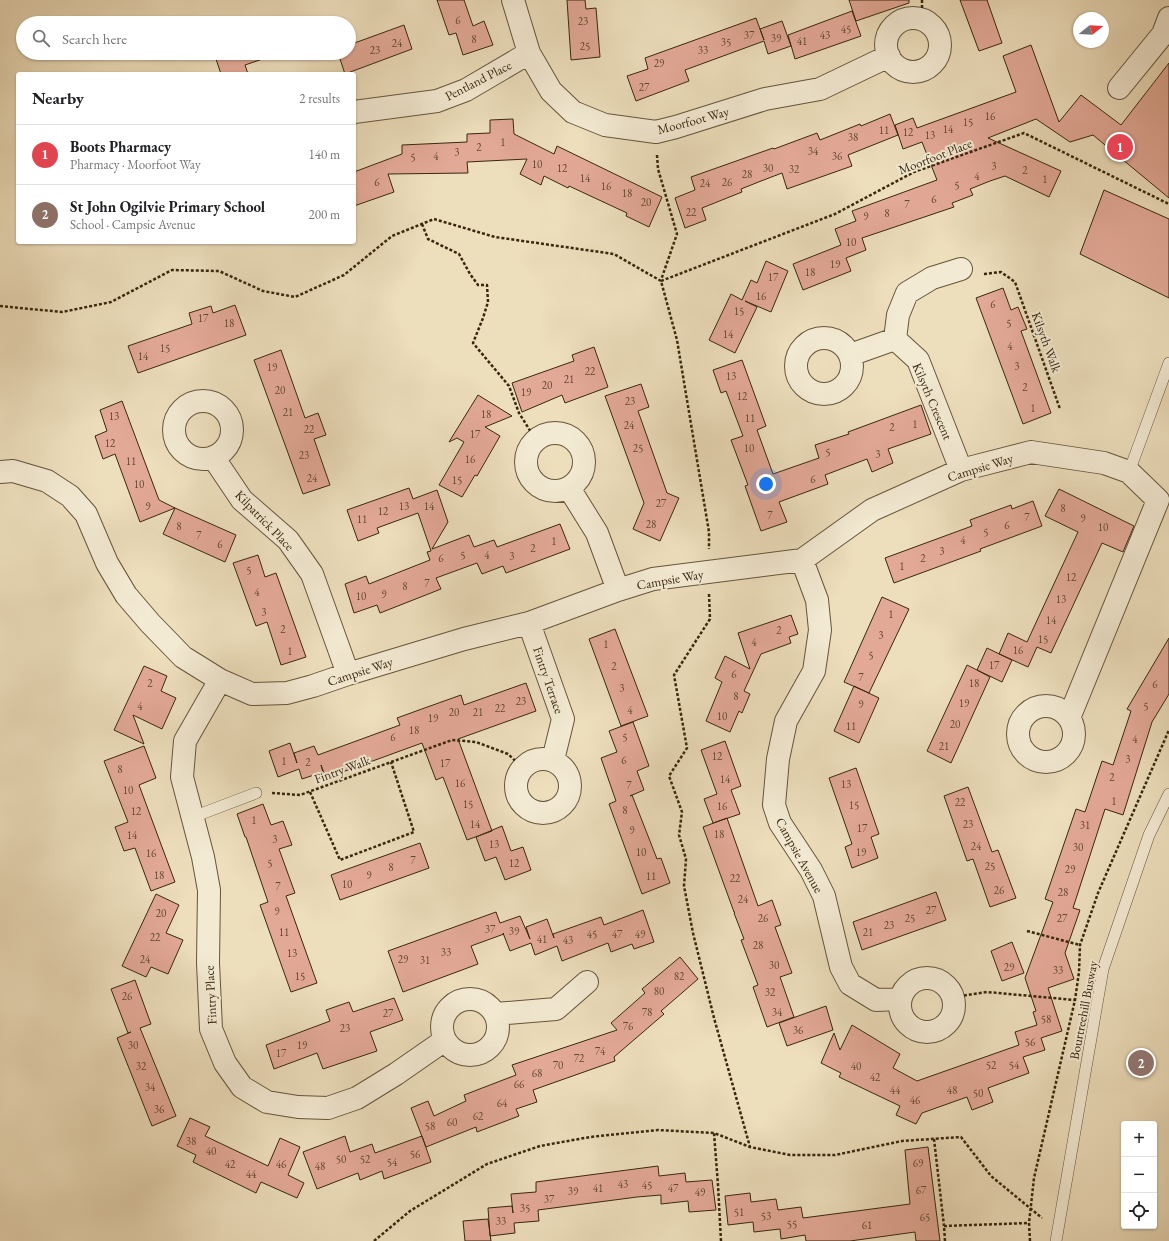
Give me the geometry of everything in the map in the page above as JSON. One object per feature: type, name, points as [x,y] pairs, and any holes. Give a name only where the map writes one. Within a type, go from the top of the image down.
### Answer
[{"type":"street","name":"Moorfoot Way","points":[[513,0],[530,53],[551,91],[573,112],[605,126],[656,132],[765,99],[820,89],[889,56]]},
{"type":"street","points":[[922,10],[937,31],[940,40],[939,54],[932,65],[920,71],[906,71],[897,67],[889,56],[886,44],[889,33],[894,25],[902,20],[913,18],[922,10]]},
{"type":"street","points":[[1119,88],[1163,34],[1169,18]]},
{"type":"street","name":"Pentland Place","points":[[356,112],[437,101],[466,90],[530,53]]},
{"type":"street","points":[[850,355],[895,339],[898,315],[908,293],[932,278],[961,269]]},
{"type":"street","name":"Kilsyth Crescent","points":[[895,339],[918,360],[961,470]]},
{"type":"street","points":[[557,432],[566,434],[581,446],[585,465],[577,482],[569,488],[560,491],[540,487],[533,481],[528,472],[526,463],[527,453],[536,440],[548,433],[557,432]]},
{"type":"street","name":"Campsie Way","points":[[0,472],[13,471],[47,480],[70,496],[86,514],[107,563],[126,595],[150,623],[183,657],[220,680],[252,694],[287,693],[313,686],[464,639],[529,623],[618,590],[653,579],[802,560],[872,510],[961,470],[1031,452],[1104,463],[1129,472],[1158,500],[1069,718]]},
{"type":"street","name":"Kilpatrick Place","points":[[213,457],[242,500],[288,540],[312,574],[348,674]]},
{"type":"street","points":[[569,488],[597,533],[618,590]]},
{"type":"street","name":"Campsie Avenue","points":[[802,560],[817,600],[820,630],[814,671],[786,721],[778,759],[774,805],[780,822],[811,870],[824,896],[842,967],[850,984],[876,1000],[900,999]]},
{"type":"street","name":"Fintry Terrace","points":[[529,623],[563,719],[553,760]]},
{"type":"street","name":"Fintry Place","points":[[220,680],[185,741],[182,777],[203,857],[209,890],[208,963],[211,1029],[225,1063],[242,1087],[267,1102],[298,1107],[328,1108],[357,1098],[396,1074],[445,1040]]},
{"type":"street","points":[[544,758],[553,760],[561,765],[567,772],[570,782],[570,791],[564,803],[557,810],[548,813],[533,811],[521,802],[517,793],[516,784],[518,775],[526,764],[534,760],[544,758]]},
{"type":"street","points":[[923,978],[933,978],[943,982],[950,989],[954,997],[955,1007],[951,1020],[944,1027],[933,1032],[923,1032],[905,1022],[900,1012],[900,999],[905,988],[914,981],[923,978]]},
{"type":"street","points":[[495,1014],[556,1009],[587,982]]},
{"type":"street","points":[[468,999],[478,1000],[489,1006],[495,1014],[498,1024],[497,1034],[494,1041],[482,1052],[472,1055],[463,1054],[454,1050],[445,1040],[442,1031],[442,1021],[450,1007],[458,1001],[468,999]]},
{"type":"lane","points":[[1129,472],[1169,363]]},
{"type":"lane","points":[[193,817],[256,793]]},
{"type":"lane","name":"Bourtreehill Busway","points":[[1056,1236],[1104,969],[1149,835],[1169,794]]},
{"type":"path","points":[[656,132],[658,169],[677,234],[661,281],[677,340],[709,532],[708,571],[710,619],[674,675],[687,748],[669,776],[682,812],[679,835],[686,859],[684,886],[692,932],[722,1048],[750,1147]]},
{"type":"path","name":"Moorfoot Place","points":[[661,281],[835,214],[914,172],[1024,133],[1169,204]]},
{"type":"path","points":[[0,306],[62,312],[111,302],[172,270],[219,271],[263,291],[295,297],[344,275],[392,236],[434,219],[494,237],[614,254],[661,281]]},
{"type":"path","points":[[422,224],[428,239],[459,254],[470,274],[478,284],[487,286],[488,302],[473,343],[508,386],[519,413],[536,440]]},
{"type":"path","name":"Kilsyth Walk","points":[[961,269],[980,274],[1001,272],[1015,282],[1060,409]]},
{"type":"path","points":[[1030,1241],[1029,1223],[1034,1178],[1075,1000],[1079,972],[1080,945],[1098,893],[1169,730]]},
{"type":"path","name":"Fintry Walk","points":[[256,793],[300,795],[452,740],[476,742],[508,754],[523,768]]},
{"type":"path","points":[[310,791],[340,860],[414,832],[391,762]]},
{"type":"path","points":[[1027,930],[1080,945]]},
{"type":"path","points":[[954,997],[987,992],[1075,1000]]},
{"type":"path","points":[[374,1241],[410,1211],[487,1164],[540,1146],[590,1137],[658,1130],[714,1133],[750,1147],[790,1155],[835,1155],[902,1141],[961,1137],[991,1176],[1031,1208],[1056,1236]]},
{"type":"path","points":[[714,1133],[721,1241]]},
{"type":"path","points":[[934,1139],[945,1241]]},
{"type":"path","points":[[944,1226],[1029,1223]]},
{"type":"building","points":[[437,0],[464,0],[473,26],[484,21],[493,45],[463,55],[456,33],[449,35]]},
{"type":"building","points":[[567,0],[585,0],[586,9],[596,8],[600,57],[571,60]]},
{"type":"building","points":[[849,0],[909,0],[909,3],[856,21]]},
{"type":"building","points":[[960,0],[987,0],[1002,43],[979,51]]},
{"type":"building","points":[[852,11],[861,36],[795,59],[788,35]]},
{"type":"building","points":[[756,18],[760,29],[782,21],[791,46],[768,54],[764,41],[685,70],[689,81],[636,101],[627,76],[648,69],[645,58]]},
{"type":"building","points":[[404,25],[412,49],[350,72],[344,72],[340,60],[356,60],[356,42]]},
{"type":"building","points":[[1031,45],[1059,122],[1081,95],[1121,125],[1169,63],[1169,198],[1093,135],[1070,142],[1036,119],[988,138],[1061,171],[1049,197],[1005,176],[990,181],[970,189],[973,195],[952,203],[954,207],[862,238],[866,250],[846,258],[851,271],[803,290],[793,264],[841,245],[835,229],[856,221],[852,211],[937,180],[922,142],[903,149],[895,125],[913,118],[917,128],[1016,92],[1003,56]]},
{"type":"building","points":[[216,60],[260,60],[245,65],[247,72],[220,72]]},
{"type":"building","points":[[890,114],[898,135],[848,155],[852,166],[787,189],[782,173],[741,189],[742,192],[702,208],[706,220],[685,228],[675,198],[695,190],[691,177],[817,133],[820,140]]},
{"type":"building","points":[[513,119],[514,134],[554,154],[557,146],[662,197],[649,227],[626,216],[627,213],[569,186],[568,188],[544,176],[541,185],[520,174],[527,159],[467,162],[468,173],[388,174],[394,192],[356,205],[356,171],[402,154],[402,145],[467,142],[467,134],[490,133],[490,120]]},
{"type":"building","points":[[1104,190],[1169,219],[1169,298],[1080,254]]},
{"type":"building","points":[[766,261],[788,271],[771,312],[745,301],[757,307],[735,353],[709,340],[731,294],[742,300],[751,280],[757,283]]},
{"type":"building","points":[[1003,288],[1011,310],[1018,307],[1027,329],[1021,331],[1051,413],[1023,424],[976,298]]},
{"type":"building","points":[[235,305],[246,335],[138,373],[128,346],[192,324],[189,313],[211,306],[213,313]]},
{"type":"building","points":[[594,347],[608,387],[565,403],[562,395],[522,412],[512,383],[574,361],[572,355]]},
{"type":"building","points":[[281,350],[305,418],[318,413],[326,435],[314,439],[330,485],[303,494],[254,360]]},
{"type":"building","points":[[742,360],[766,426],[757,430],[773,474],[819,458],[815,445],[849,434],[848,432],[921,405],[931,434],[888,449],[893,463],[872,472],[867,459],[825,475],[828,484],[779,502],[787,522],[761,531],[745,486],[748,485],[731,440],[743,436],[726,391],[721,393],[713,370]]},
{"type":"building","points":[[641,384],[649,407],[638,411],[667,493],[679,498],[660,541],[633,529],[644,503],[605,396]]},
{"type":"building","points":[[478,395],[512,416],[485,427],[500,436],[477,476],[475,475],[462,497],[439,485],[464,442],[457,438],[449,442]]},
{"type":"building","points":[[122,401],[159,500],[175,508],[140,522],[115,454],[103,459],[95,436],[107,431],[100,410]]},
{"type":"building","points":[[409,488],[413,499],[437,490],[448,522],[432,549],[469,535],[474,547],[494,540],[497,547],[560,524],[570,549],[506,573],[503,566],[482,574],[477,563],[436,578],[441,589],[380,613],[377,605],[354,613],[345,584],[366,576],[369,584],[430,560],[427,552],[431,551],[418,513],[377,528],[379,533],[358,541],[347,510]]},
{"type":"building","points":[[1059,489],[1134,526],[1123,552],[1102,543],[1051,653],[1037,647],[1028,667],[999,654],[1008,633],[1027,642],[1078,532],[1045,516]]},
{"type":"building","points":[[1033,501],[1042,526],[980,549],[981,551],[894,583],[885,558],[972,526],[970,520],[1011,505],[1012,509]]},
{"type":"building","points":[[175,508],[236,535],[225,562],[163,534]]},
{"type":"building","points":[[258,555],[265,577],[276,573],[306,657],[281,665],[267,622],[256,626],[233,563]]},
{"type":"building","points":[[882,597],[909,609],[869,693],[844,682]]},
{"type":"building","points":[[791,615],[798,634],[789,637],[791,643],[761,654],[744,691],[750,694],[742,713],[739,711],[730,732],[706,721],[722,682],[715,678],[725,656],[750,669],[738,633]]},
{"type":"building","points":[[615,629],[648,716],[621,726],[589,639]]},
{"type":"building","points":[[1169,638],[1169,694],[1152,722],[1123,815],[1105,809],[1073,908],[1080,910],[1065,953],[1074,979],[1048,988],[1062,1031],[1041,1038],[1045,1050],[1023,1057],[1029,1073],[988,1088],[993,1102],[972,1110],[967,1097],[922,1113],[916,1124],[896,1115],[900,1106],[839,1077],[841,1073],[821,1063],[834,1033],[840,1050],[852,1025],[900,1054],[893,1068],[917,1081],[1019,1045],[1015,1032],[1037,1025],[1033,1012],[1036,1011],[1025,978],[1053,902],[1045,899],[1076,809],[1085,812],[1102,761],[1113,765],[1131,711],[1127,709]]},
{"type":"building","points":[[987,648],[1012,660],[1002,682],[977,670]]},
{"type":"building","points":[[967,665],[990,677],[951,763],[927,751]]},
{"type":"building","points":[[144,666],[167,676],[161,691],[176,698],[162,729],[133,715],[144,744],[114,730]]},
{"type":"building","points":[[526,683],[536,711],[458,739],[492,831],[467,840],[443,777],[436,780],[422,743],[326,778],[321,765],[323,772],[302,779],[299,769],[278,777],[269,751],[290,743],[297,763],[294,753],[314,746],[318,755],[400,725],[397,718],[461,695],[464,705]]},
{"type":"building","points":[[854,686],[879,698],[859,743],[834,731]]},
{"type":"building","points":[[633,722],[649,766],[637,771],[644,790],[632,795],[657,859],[661,858],[670,883],[642,894],[609,804],[616,801],[601,758],[617,752],[609,731]]},
{"type":"building","points":[[725,741],[741,786],[731,790],[740,814],[713,823],[704,799],[717,794],[701,750]]},
{"type":"building","points":[[144,746],[156,778],[139,785],[175,882],[151,891],[135,848],[124,851],[115,827],[128,822],[104,761]]},
{"type":"building","points":[[856,768],[879,834],[871,837],[878,858],[852,868],[845,847],[852,844],[829,778]]},
{"type":"building","points":[[968,787],[992,852],[998,850],[1016,898],[990,907],[973,859],[967,861],[944,796]]},
{"type":"building","points":[[263,804],[271,825],[283,821],[292,845],[279,849],[295,893],[286,896],[317,983],[291,992],[260,905],[268,902],[237,814]]},
{"type":"building","points":[[727,818],[758,906],[772,900],[781,925],[775,927],[792,973],[780,977],[794,1017],[767,1027],[753,987],[758,985],[741,940],[744,939],[703,827]]},
{"type":"building","points":[[502,826],[511,851],[523,847],[531,870],[505,880],[496,857],[485,861],[476,837]]},
{"type":"building","points":[[420,843],[429,868],[340,900],[331,875]]},
{"type":"building","points":[[936,892],[946,920],[862,950],[853,922]]},
{"type":"building","points":[[156,894],[179,905],[166,933],[183,940],[168,974],[151,967],[146,977],[122,966]]},
{"type":"building","points":[[643,910],[654,942],[634,949],[632,944],[611,952],[608,943],[562,961],[557,946],[535,955],[531,943],[510,951],[503,934],[471,946],[478,964],[403,992],[388,951],[496,912],[500,923],[520,916],[530,939],[526,927],[547,919],[554,938],[553,934],[601,917],[604,925]]},
{"type":"building","points":[[1012,942],[1024,973],[1002,981],[991,951]]},
{"type":"building","points":[[680,957],[698,979],[661,1011],[664,1014],[614,1057],[615,1061],[533,1090],[537,1102],[516,1109],[519,1116],[477,1132],[476,1127],[426,1147],[411,1108],[428,1101],[434,1116],[466,1101],[464,1095],[516,1075],[512,1065],[617,1030],[611,1023],[645,993],[642,989]]},
{"type":"building","points":[[135,980],[151,1024],[140,1028],[176,1116],[152,1126],[117,1038],[131,1032],[128,1033],[111,989]]},
{"type":"building","points":[[394,998],[403,1020],[370,1032],[377,1051],[323,1069],[317,1053],[274,1069],[266,1045],[330,1021],[326,1010],[349,1002],[353,1012]]},
{"type":"building","points":[[826,1006],[833,1030],[787,1046],[779,1023]]},
{"type":"building","points":[[190,1118],[210,1127],[205,1136],[268,1166],[280,1138],[300,1147],[288,1175],[304,1183],[297,1198],[261,1182],[256,1193],[193,1162],[196,1155],[177,1146]]},
{"type":"building","points":[[345,1136],[350,1152],[372,1144],[375,1153],[422,1136],[431,1162],[384,1179],[382,1171],[360,1180],[358,1173],[317,1189],[303,1152]]},
{"type":"building","points":[[928,1147],[940,1241],[916,1241],[915,1232],[850,1241],[806,1241],[805,1235],[781,1239],[780,1229],[754,1232],[753,1222],[728,1225],[725,1196],[750,1193],[751,1202],[776,1199],[778,1210],[801,1207],[803,1218],[910,1204],[905,1150]]},
{"type":"building","points":[[658,1166],[659,1176],[685,1173],[686,1182],[712,1180],[716,1210],[689,1212],[688,1201],[661,1204],[661,1195],[637,1197],[538,1210],[539,1221],[514,1223],[515,1233],[490,1236],[488,1208],[512,1206],[513,1213],[511,1194],[536,1192],[536,1182]]},
{"type":"building","points":[[488,1219],[491,1241],[465,1241],[463,1221]]},
{"type":"place","name":"Boots Pharmacy","points":[[1120,147]]},
{"type":"place","name":"St John Ogilvie Primary School","points":[[1141,1063]]}]
